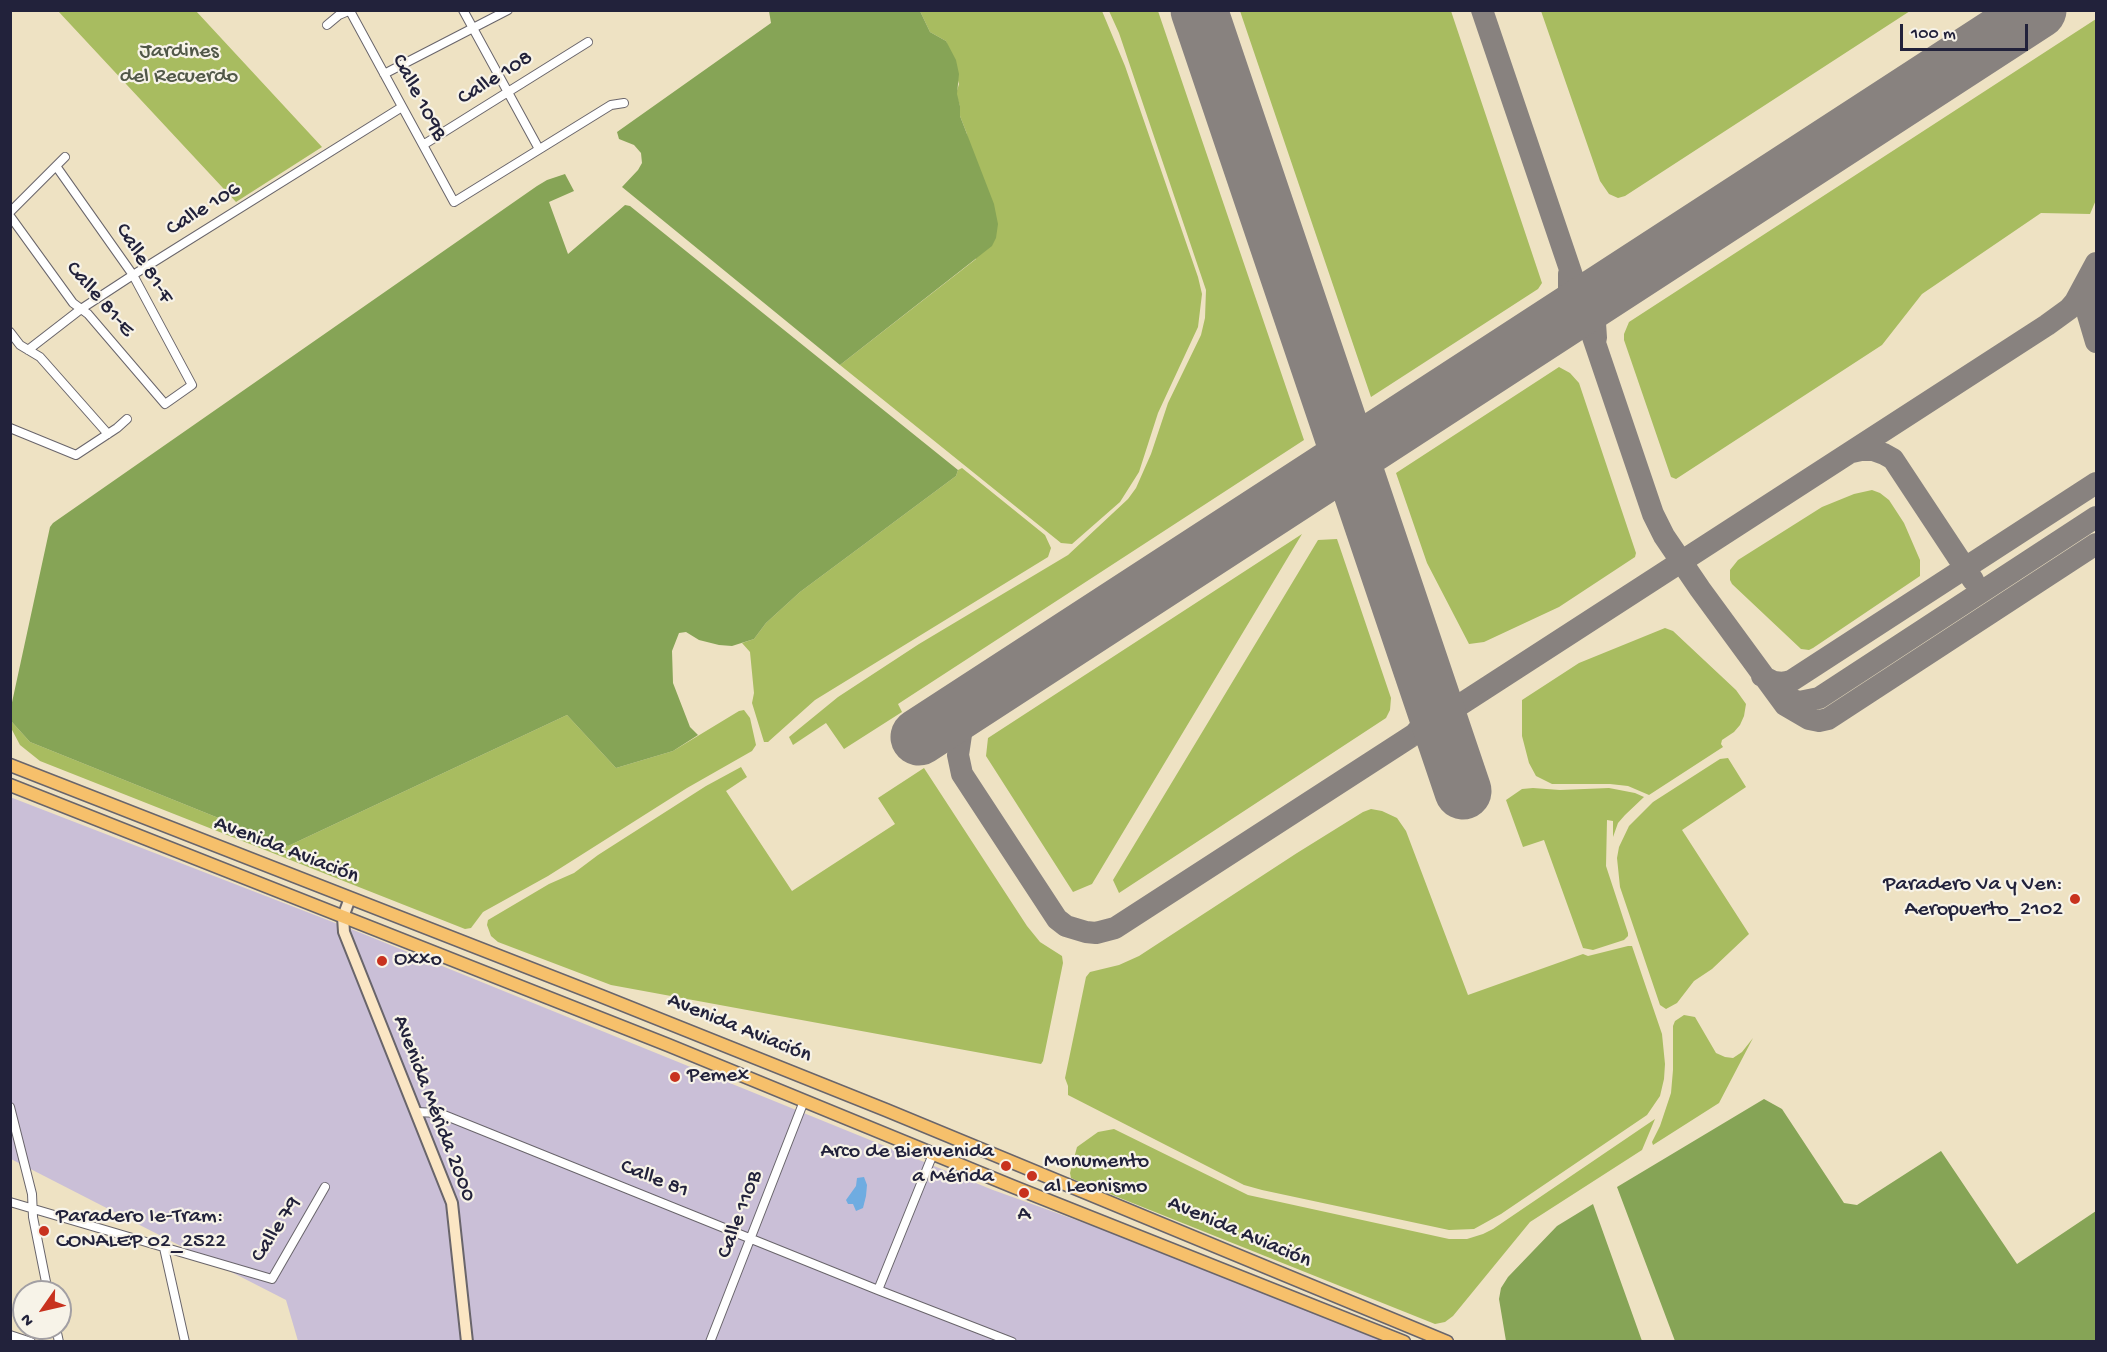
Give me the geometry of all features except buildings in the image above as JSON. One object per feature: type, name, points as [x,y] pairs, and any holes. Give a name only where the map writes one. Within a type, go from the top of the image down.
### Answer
[{"type":"main road","name":"Avenida Aviación","points":[[10,765],[1013,1162],[1445,1341]]},
{"type":"main road","name":"Avenida Aviación","points":[[10,785],[668,1045],[933,1154],[1402,1341]]},
{"type":"main road","points":[[343,917],[350,898]]},
{"type":"main road","name":"Avenida Mérida 2000","points":[[343,917],[344,932],[452,1203],[467,1341]]},
{"type":"street","points":[[463,10],[539,149],[611,105],[624,104]]},
{"type":"street","points":[[384,74],[508,10]]},
{"type":"street","points":[[327,25],[339,15],[351,11]]},
{"type":"street","name":"Calle 109B","points":[[351,11],[454,202],[539,149]]},
{"type":"street","name":"Calle 108","points":[[423,145],[588,42]]},
{"type":"street","name":"Calle 106","points":[[28,350],[81,309],[132,275],[402,107]]},
{"type":"street","points":[[10,214],[64,157]]},
{"type":"street","name":"Calle 81-F","points":[[56,166],[132,275],[192,386],[165,404]]},
{"type":"street","name":"Calle 81-E","points":[[10,214],[73,303],[88,314],[165,404]]},
{"type":"street","points":[[10,332],[20,345],[40,357],[108,434]]},
{"type":"street","points":[[10,429],[76,455],[127,419]]},
{"type":"street","name":"Calle 110B","points":[[710,1341],[804,1101]]},
{"type":"street","points":[[10,1107],[32,1194],[32,1209],[46,1280]]},
{"type":"street","name":"Calle 81","points":[[416,1112],[439,1113],[878,1290],[1012,1341]]},
{"type":"street","points":[[878,1290],[933,1154]]},
{"type":"street","name":"Calle 79","points":[[10,1202],[272,1279],[325,1187]]},
{"type":"street","points":[[164,1248],[185,1341]]},
{"type":"street","points":[[10,1335],[31,1341]]},
{"type":"shaded area","points":[[10,797],[356,931],[993,1190],[1184,1259],[1382,1341],[298,1341],[286,1300],[11,1159]]},
{"type":"green space","points":[[1541,10],[1910,11],[1625,196],[1618,198],[1609,194],[1600,181]]},
{"type":"green space","name":"Jardines del Recuerdo","points":[[58,11],[196,11],[322,147],[236,202]]},
{"type":"green space","points":[[769,11],[920,11],[930,32],[946,41],[956,60],[959,74],[957,94],[960,116],[994,204],[998,224],[992,246],[840,365],[622,187],[642,163],[641,153],[634,145],[619,139],[617,132],[771,23]]},
{"type":"green space","points":[[920,11],[1102,11],[1125,66],[1198,277],[1202,294],[1198,327],[1158,413],[1139,472],[1120,502],[1072,544],[1061,543],[840,365],[976,259],[967,134],[960,116],[956,94],[959,84],[946,41],[930,32]]},
{"type":"green space","points":[[1109,11],[1158,11],[1304,440],[898,704],[902,712],[844,749],[826,723],[793,745],[789,737],[838,697],[919,644],[1068,555],[1128,499],[1136,488],[1151,454],[1168,403],[1201,335],[1205,318],[1206,290],[1119,33]]},
{"type":"green space","points":[[1240,11],[1451,11],[1542,283],[1538,289],[1371,397]]},
{"type":"green space","points":[[2096,19],[2096,200],[2090,214],[2041,213],[1922,294],[1882,345],[1676,479],[1671,477],[1624,340],[1629,322]]},
{"type":"green space","points":[[565,174],[574,191],[549,202],[568,254],[625,205],[630,206],[958,470],[956,476],[800,592],[766,623],[754,639],[732,646],[719,645],[699,640],[686,632],[679,633],[672,651],[673,683],[690,727],[698,735],[673,751],[616,768],[567,715],[288,846],[30,742],[11,721],[11,707],[50,527],[53,523],[537,186]]},
{"type":"green space","points":[[1559,367],[1570,373],[1579,383],[1636,553],[1635,557],[1559,607],[1484,642],[1469,644],[1427,563],[1396,473]]},
{"type":"green space","points":[[962,468],[1045,535],[1051,548],[1048,557],[815,700],[768,742],[764,742],[752,703],[754,693],[750,652],[742,643],[754,639],[766,623],[800,592],[956,476],[958,470]]},
{"type":"green space","points":[[1872,490],[1889,500],[1904,523],[1920,560],[1920,576],[1813,648],[1801,649],[1732,584],[1730,570],[1738,560],[1822,507],[1854,494]]},
{"type":"green space","points":[[1302,534],[1092,884],[1073,892],[986,756],[988,738]]},
{"type":"green space","points":[[1337,539],[1391,698],[1390,710],[1386,718],[1119,893],[1113,880],[1318,540]]},
{"type":"green space","points":[[1665,628],[1673,631],[1736,690],[1746,704],[1740,725],[1722,740],[1723,747],[1649,795],[1628,786],[1552,784],[1536,776],[1529,763],[1522,736],[1522,700],[1579,663]]},
{"type":"green space","points":[[744,710],[750,718],[756,745],[752,751],[687,788],[548,876],[483,912],[471,928],[465,929],[40,761],[20,745],[11,728],[11,721],[30,742],[288,846],[567,715],[616,768],[673,751]]},
{"type":"green space","points":[[1728,758],[1746,787],[1682,830],[1749,934],[1712,969],[1694,981],[1677,1003],[1666,1009],[1660,1005],[1620,887],[1617,858],[1619,847],[1629,826],[1653,802],[1720,759]]},
{"type":"green space","points":[[741,767],[747,777],[726,791],[792,891],[895,824],[878,798],[924,768],[1027,926],[1040,942],[1062,956],[1063,963],[1041,1064],[611,985],[498,942],[491,936],[487,925],[488,920],[549,884],[574,873],[598,855],[706,786]]},
{"type":"green space","points":[[1609,788],[1644,797],[1618,823],[1613,837],[1613,821],[1607,820],[1606,866],[1628,933],[1624,940],[1593,950],[1583,948],[1544,840],[1523,847],[1506,800],[1522,789],[1560,790]]},
{"type":"green space","points":[[1371,809],[1397,818],[1406,831],[1468,995],[1583,954],[1588,956],[1632,946],[1662,1034],[1664,1079],[1660,1096],[1647,1115],[1501,1214],[1474,1229],[1449,1230],[1244,1185],[1068,1095],[1065,1078],[1086,977],[1090,972],[1119,965],[1139,956],[1297,853]]},
{"type":"green space","points":[[1684,1015],[1695,1017],[1716,1053],[1725,1057],[1733,1058],[1742,1052],[1753,1038],[1719,1103],[1653,1145],[1652,1142],[1671,1093],[1673,1026],[1675,1021]]},
{"type":"green space","points":[[1764,1099],[1782,1109],[1844,1203],[1857,1205],[1941,1151],[2017,1264],[2096,1211],[2096,1341],[1675,1341],[1617,1187]]},
{"type":"green space","points":[[1655,1119],[1642,1150],[1530,1222],[1453,1316],[1445,1322],[1435,1324],[1080,1182],[1071,1178],[1070,1173],[1077,1147],[1098,1132],[1114,1129],[1248,1195],[1449,1239],[1467,1239],[1493,1229]]},
{"type":"green space","points":[[1593,1204],[1642,1341],[1506,1341],[1499,1299],[1501,1288],[1508,1277],[1557,1226]]},
{"type":"water","points":[[864,1177],[867,1185],[866,1196],[863,1208],[856,1211],[853,1204],[848,1204],[846,1200],[856,1186],[857,1178]]},
{"type":"taxiway","points":[[1482,10],[1653,514],[1664,536],[1700,589],[1785,705],[1809,719],[1819,721],[1828,719],[2096,544]]},
{"type":"taxiway","points":[[987,692],[969,713],[962,728],[958,755],[962,774],[1057,919],[1066,926],[1086,932],[1096,933],[1115,928],[2047,325],[2075,302],[2096,263]]},
{"type":"taxiway","points":[[1549,327],[1565,304],[1569,292],[1569,274]]},
{"type":"taxiway","points":[[2090,280],[2088,315],[2096,342]]},
{"type":"taxiway","points":[[1596,338],[1595,323],[1599,308],[1607,294],[1618,283]]},
{"type":"taxiway","points":[[1852,452],[1873,450],[1893,459],[1973,580]]},
{"type":"taxiway","points":[[1762,676],[1774,682],[1791,681],[2096,483]]},
{"type":"taxiway","points":[[1781,696],[1799,702],[1819,698],[2096,517]]},
{"type":"taxiway","points":[[1414,735],[1420,728],[1426,711],[1425,680]]},
{"type":"runway","points":[[1199,10],[1463,791]]},
{"type":"runway","points":[[919,737],[2038,10]]},
{"type":"place","name":"Paradero Va y Ven: Aeropuerto_2102","points":[[2075,899]]},
{"type":"place","name":"Oxxo","points":[[382,961]]},
{"type":"place","name":"Pemex","points":[[675,1077]]},
{"type":"place","name":"Arco de Bienvenida a Mérida","points":[[1006,1166]]},
{"type":"place","name":"Monumento al Leonismo","points":[[1032,1176]]},
{"type":"place","name":"A","points":[[1024,1193]]},
{"type":"place","name":"Paradero Ie-Tram: CONALEP 02_2522","points":[[44,1231]]}]
